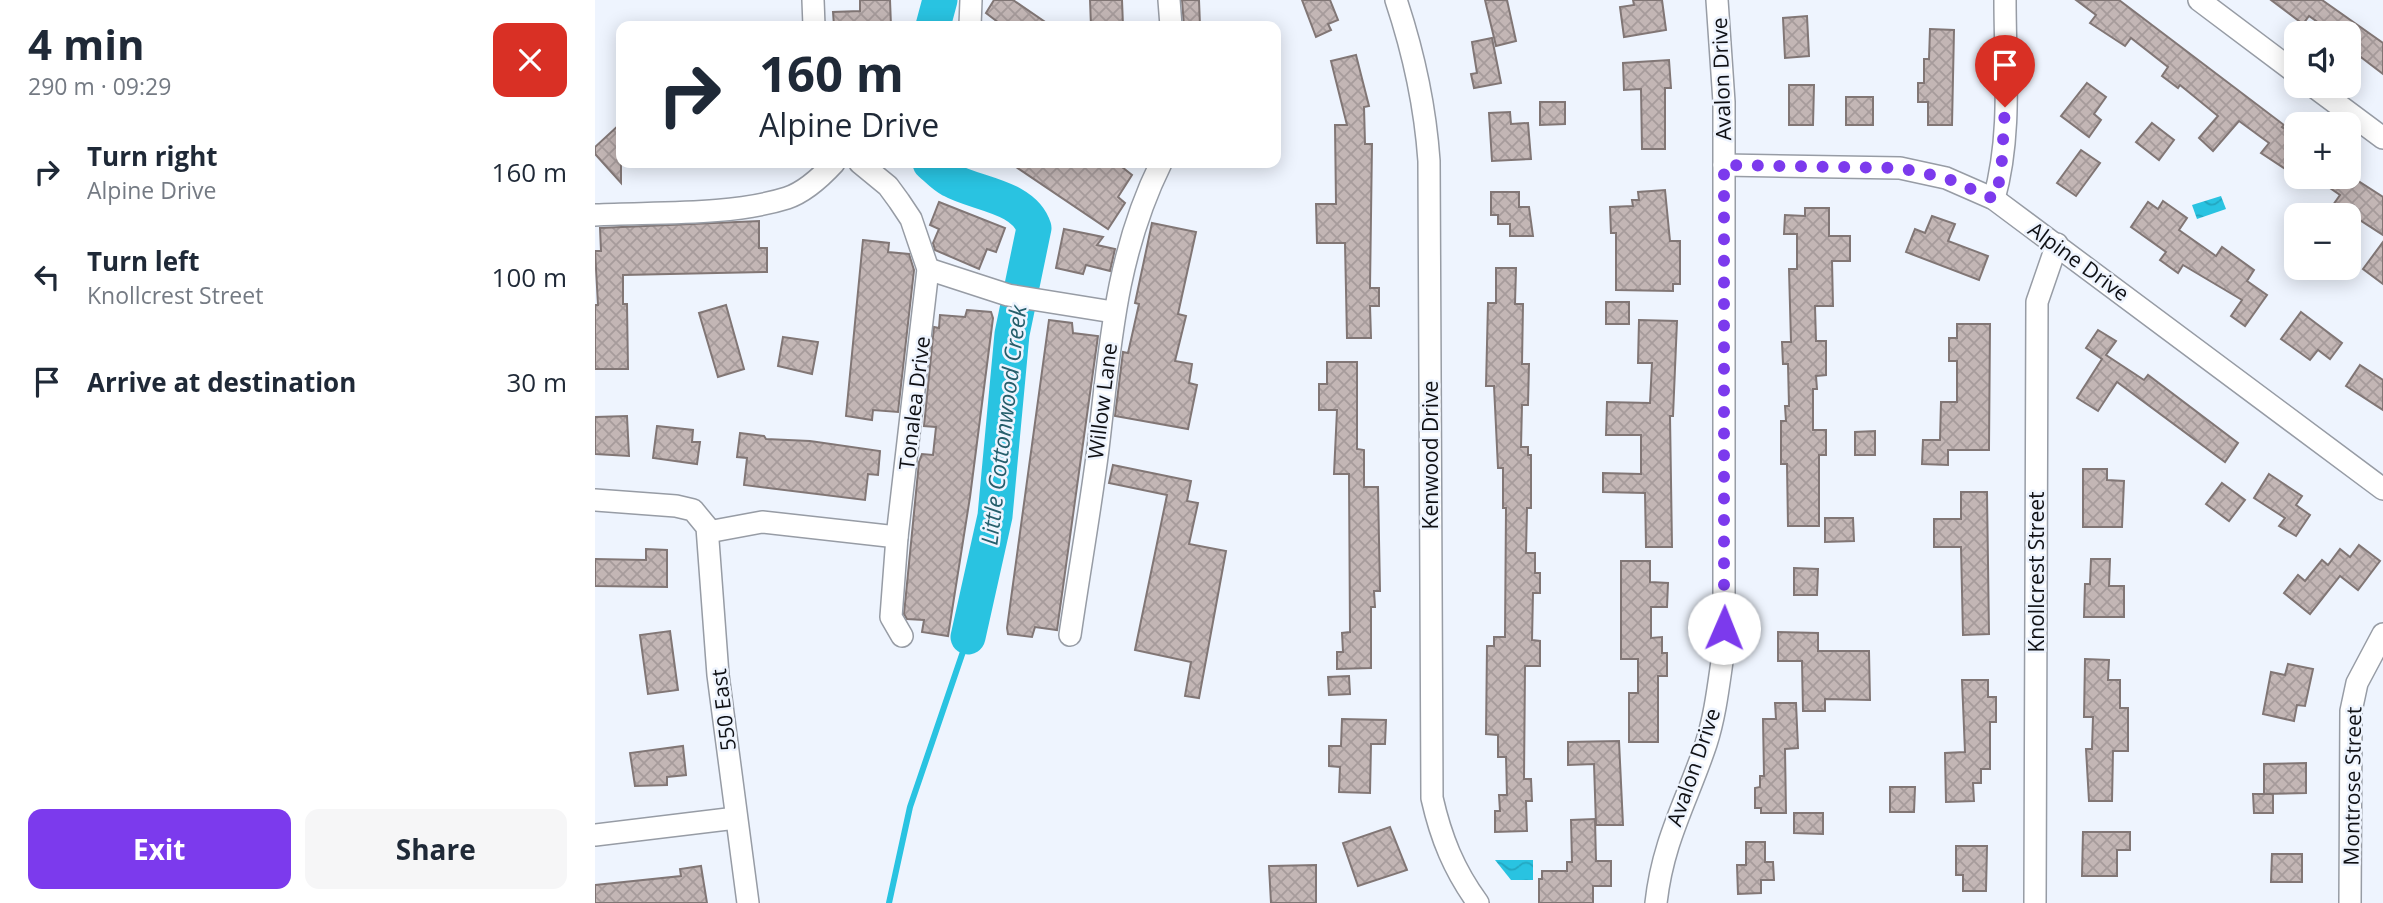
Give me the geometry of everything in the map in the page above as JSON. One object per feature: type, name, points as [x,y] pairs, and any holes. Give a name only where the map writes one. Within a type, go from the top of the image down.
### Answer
[{"type":"street","points":[[813,0],[814,21]]},
{"type":"street","points":[[969,21],[971,0]]},
{"type":"street","points":[[1169,0],[1171,21]]},
{"type":"street","name":"Kenwood Drive","points":[[1396,0],[1415,57],[1425,111],[1429,161],[1432,798],[1440,836],[1460,877],[1478,903]]},
{"type":"street","name":"Avalon Drive","points":[[1657,903],[1665,849],[1706,744],[1724,648],[1724,165],[1722,42],[1717,0]]},
{"type":"street","points":[[1994,199],[2001,175],[2005,134],[2005,0]]},
{"type":"street","points":[[2199,0],[2284,64]]},
{"type":"street","points":[[2329,98],[2383,138]]},
{"type":"street","name":"Alpine Drive","points":[[1724,165],[1900,168],[1946,178],[1994,199],[2383,489]]},
{"type":"street","points":[[595,215],[745,207],[790,197],[829,168]]},
{"type":"street","name":"Tonalea Drive","points":[[866,168],[888,186],[911,219],[928,269],[897,537],[891,617],[902,636]]},
{"type":"street","name":"Willow Lane","points":[[1070,635],[1098,446],[1113,312],[1151,168]]},
{"type":"street","name":"Knollcrest Street","points":[[2035,903],[2037,302],[2057,244]]},
{"type":"street","points":[[928,269],[1008,295],[1113,312]]},
{"type":"street","points":[[595,500],[694,510],[705,525],[762,522],[897,537]]},
{"type":"street","name":"550 East","points":[[705,525],[718,675],[748,903]]},
{"type":"street","name":"Montrose Street","points":[[2350,903],[2351,711],[2357,683],[2383,634]]},
{"type":"street","points":[[595,835],[736,818]]},
{"type":"water","points":[[2221,196],[2226,209],[2197,219],[2192,205]]},
{"type":"water","points":[[1495,860],[1533,860],[1533,880],[1511,880]]},
{"type":"building","points":[[860,0],[890,0],[891,21],[834,21],[833,12],[860,11]]},
{"type":"building","points":[[994,0],[1013,0],[1044,21],[996,21],[986,13]]},
{"type":"building","points":[[1090,0],[1122,0],[1123,21],[1091,21]]},
{"type":"building","points":[[1182,0],[1199,0],[1200,21],[1184,21]]},
{"type":"building","points":[[1302,0],[1330,0],[1338,20],[1328,24],[1331,30],[1316,37]]},
{"type":"building","points":[[1485,0],[1507,0],[1516,41],[1496,46]]},
{"type":"building","points":[[1633,0],[1662,0],[1666,30],[1624,37],[1620,7],[1634,5]]},
{"type":"building","points":[[2076,0],[2119,0],[2284,125],[2284,168],[2261,153],[2269,143],[2239,121],[2213,151],[2199,138],[2218,116],[2180,85],[2178,88],[2162,76],[2168,67],[2131,38],[2125,46],[2090,23],[2096,15]]},
{"type":"building","points":[[2271,0],[2322,0],[2352,21],[2316,21],[2309,16],[2305,21],[2299,21]]},
{"type":"building","points":[[1807,16],[1809,56],[1785,58],[1783,18]]},
{"type":"building","points":[[2361,27],[2383,43],[2383,74],[2361,57]]},
{"type":"building","points":[[1930,29],[1954,30],[1952,125],[1928,125],[1928,102],[1918,102],[1918,83],[1924,83],[1924,59],[1929,59]]},
{"type":"building","points":[[1492,38],[1501,83],[1474,88],[1471,74],[1477,73],[1472,42]]},
{"type":"building","points":[[1356,55],[1369,106],[1364,107],[1365,144],[1372,144],[1370,288],[1379,288],[1379,306],[1370,306],[1371,338],[1347,338],[1345,243],[1317,243],[1316,204],[1336,204],[1335,125],[1347,125],[1331,61]]},
{"type":"building","points":[[1669,60],[1671,88],[1665,88],[1665,149],[1642,149],[1641,89],[1624,90],[1623,63]]},
{"type":"building","points":[[2087,83],[2106,97],[2094,114],[2101,120],[2089,137],[2061,116]]},
{"type":"building","points":[[1789,85],[1814,85],[1813,125],[1789,125]]},
{"type":"building","points":[[1846,97],[1873,97],[1873,125],[1846,125]]},
{"type":"building","points":[[1540,102],[1565,102],[1565,124],[1540,125]]},
{"type":"building","points":[[1510,112],[1511,124],[1528,123],[1531,159],[1492,161],[1489,113]]},
{"type":"building","points":[[2152,123],[2174,140],[2159,160],[2136,142]]},
{"type":"building","points":[[616,128],[616,168],[621,168],[621,183],[595,154],[595,147]]},
{"type":"building","points":[[2081,150],[2100,163],[2076,196],[2057,183]]},
{"type":"building","points":[[1017,168],[1123,168],[1132,175],[1118,197],[1125,203],[1108,229]]},
{"type":"building","points":[[2361,183],[2383,197],[2383,235],[2361,221],[2361,203],[2334,203],[2340,195],[2331,189],[2361,189]]},
{"type":"building","points":[[1665,190],[1670,241],[1680,241],[1680,284],[1673,284],[1673,291],[1616,290],[1616,233],[1611,233],[1610,207],[1633,206],[1632,200],[1639,200],[1638,192]]},
{"type":"building","points":[[1491,192],[1519,192],[1519,207],[1529,207],[1533,236],[1510,236],[1510,224],[1498,224],[1498,215],[1491,215]]},
{"type":"building","points":[[2163,201],[2187,218],[2179,230],[2216,256],[2222,247],[2254,270],[2247,281],[2267,295],[2245,326],[2231,316],[2242,300],[2183,265],[2178,273],[2160,260],[2166,252],[2131,227],[2148,202],[2158,209]]},
{"type":"building","points":[[939,202],[1005,228],[996,252],[987,249],[979,269],[935,250],[933,243],[939,229],[930,225]]},
{"type":"building","points":[[1805,208],[1829,208],[1829,236],[1850,236],[1850,261],[1832,261],[1833,306],[1815,306],[1816,341],[1826,341],[1826,375],[1816,376],[1817,389],[1813,389],[1813,430],[1826,430],[1826,455],[1819,455],[1819,526],[1788,526],[1787,464],[1781,464],[1781,421],[1786,421],[1785,406],[1789,406],[1788,364],[1783,364],[1782,342],[1791,342],[1789,269],[1797,269],[1797,234],[1784,234],[1785,215],[1805,216]]},
{"type":"building","points":[[1932,216],[1955,224],[1948,241],[1988,256],[1979,280],[1906,252],[1915,229],[1925,233]]},
{"type":"building","points":[[759,221],[759,248],[767,248],[767,272],[623,275],[623,304],[627,304],[628,369],[595,369],[595,305],[598,305],[595,251],[601,251],[600,228]]},
{"type":"building","points":[[1152,223],[1196,232],[1178,314],[1186,316],[1175,361],[1192,364],[1189,383],[1197,385],[1188,429],[1115,416],[1123,352],[1128,353],[1139,304],[1135,303]]},
{"type":"building","points":[[1064,229],[1103,237],[1097,245],[1115,249],[1110,271],[1086,265],[1083,274],[1056,268]]},
{"type":"building","points":[[863,240],[889,243],[888,252],[909,254],[914,270],[898,412],[873,410],[872,420],[846,416]]},
{"type":"building","points":[[2383,242],[2383,284],[2363,269]]},
{"type":"building","points":[[1496,268],[1516,268],[1515,304],[1523,304],[1522,364],[1529,364],[1528,405],[1522,405],[1521,447],[1528,447],[1528,455],[1531,455],[1531,508],[1527,508],[1526,553],[1535,553],[1535,573],[1540,573],[1540,593],[1533,593],[1532,640],[1540,641],[1540,666],[1525,666],[1524,779],[1531,779],[1532,801],[1526,801],[1527,831],[1495,832],[1495,811],[1500,811],[1499,795],[1507,795],[1506,757],[1498,757],[1498,735],[1486,734],[1487,646],[1494,646],[1494,637],[1505,637],[1506,508],[1503,508],[1503,468],[1498,468],[1494,386],[1486,386],[1488,303],[1496,303]]},
{"type":"building","points":[[1606,302],[1629,302],[1629,324],[1606,324]]},
{"type":"building","points":[[726,305],[744,369],[718,377],[699,313]]},
{"type":"building","points":[[967,310],[991,312],[993,318],[970,497],[948,636],[922,632],[924,620],[907,619],[904,614],[919,462],[922,454],[933,455],[936,427],[924,426],[934,327],[939,328],[940,315],[965,317]]},
{"type":"building","points":[[2301,312],[2342,343],[2330,359],[2318,350],[2310,360],[2281,339]]},
{"type":"building","points":[[1049,320],[1072,323],[1073,333],[1098,336],[1057,630],[1035,627],[1032,637],[1008,634],[1007,628]]},
{"type":"building","points":[[1639,320],[1677,321],[1673,416],[1670,416],[1672,547],[1646,547],[1645,493],[1603,492],[1603,473],[1641,474],[1641,435],[1606,435],[1607,402],[1650,403],[1652,363],[1638,363]]},
{"type":"building","points":[[1957,324],[1990,324],[1989,450],[1948,450],[1948,465],[1922,464],[1923,440],[1940,440],[1941,402],[1957,402],[1957,361],[1949,361],[1949,338],[1957,338]]},
{"type":"building","points":[[2098,330],[2116,341],[2106,355],[2144,380],[2148,375],[2238,443],[2225,462],[2117,382],[2098,411],[2077,398],[2102,359],[2086,348]]},
{"type":"building","points":[[783,337],[818,342],[812,374],[778,366]]},
{"type":"building","points":[[1327,362],[1357,362],[1357,449],[1364,450],[1364,487],[1378,487],[1380,591],[1374,591],[1375,607],[1371,607],[1371,668],[1337,669],[1337,652],[1343,652],[1342,633],[1350,632],[1349,474],[1334,474],[1337,410],[1319,410],[1319,384],[1327,384]]},
{"type":"building","points":[[2360,365],[2383,380],[2383,410],[2346,386]]},
{"type":"building","points":[[627,416],[629,456],[595,454],[595,417]]},
{"type":"building","points":[[657,426],[693,430],[692,442],[700,442],[697,464],[653,458]]},
{"type":"building","points":[[1875,431],[1875,455],[1855,455],[1855,432]]},
{"type":"building","points":[[740,433],[764,436],[766,439],[810,441],[880,451],[878,475],[868,474],[865,500],[744,485],[747,458],[737,457]]},
{"type":"building","points":[[1113,465],[1191,481],[1187,501],[1198,503],[1189,544],[1226,551],[1199,698],[1185,696],[1191,662],[1135,650],[1167,495],[1109,483]]},
{"type":"building","points":[[2083,469],[2107,469],[2107,480],[2124,481],[2122,527],[2083,527]]},
{"type":"building","points":[[2269,474],[2302,496],[2296,505],[2310,515],[2296,536],[2279,526],[2285,518],[2254,498]]},
{"type":"building","points":[[2222,483],[2245,500],[2229,521],[2206,504]]},
{"type":"building","points":[[1961,492],[1987,492],[1989,634],[1963,635],[1961,547],[1934,547],[1934,519],[1961,519]]},
{"type":"building","points":[[1825,518],[1853,518],[1854,541],[1825,542]]},
{"type":"building","points":[[2359,545],[2380,561],[2358,590],[2340,576],[2310,614],[2284,593],[2298,575],[2305,581],[2322,560],[2328,565],[2340,549],[2350,557]]},
{"type":"building","points":[[646,549],[667,550],[667,587],[595,586],[595,559],[646,560]]},
{"type":"building","points":[[2091,559],[2110,559],[2109,586],[2124,586],[2124,617],[2084,617],[2085,584],[2090,584]]},
{"type":"building","points":[[1621,561],[1650,561],[1650,582],[1668,583],[1667,607],[1651,607],[1651,638],[1662,637],[1662,653],[1667,653],[1667,676],[1658,676],[1658,742],[1629,742],[1629,693],[1638,693],[1638,659],[1621,659]]},
{"type":"building","points":[[1794,568],[1818,569],[1817,595],[1794,595]]},
{"type":"building","points":[[670,631],[678,690],[648,694],[640,635]]},
{"type":"building","points":[[1778,632],[1818,633],[1818,651],[1869,651],[1870,700],[1825,699],[1825,711],[1803,711],[1802,661],[1778,661]]},
{"type":"building","points":[[2085,659],[2109,660],[2108,680],[2120,680],[2120,708],[2128,708],[2128,751],[2113,751],[2112,801],[2089,801],[2086,749],[2092,749],[2093,717],[2084,717]]},
{"type":"building","points":[[2288,664],[2313,669],[2305,706],[2297,705],[2294,721],[2263,714],[2271,672],[2285,675]]},
{"type":"building","points":[[1349,676],[1350,694],[1329,695],[1328,677]]},
{"type":"building","points":[[1962,680],[1988,680],[1988,697],[1996,697],[1996,722],[1990,722],[1990,769],[1981,769],[1981,783],[1973,783],[1974,801],[1946,802],[1945,753],[1965,752]]},
{"type":"building","points":[[1775,703],[1796,703],[1798,748],[1785,749],[1786,813],[1761,813],[1761,808],[1755,808],[1755,788],[1760,787],[1760,776],[1764,776],[1763,719],[1776,719]]},
{"type":"building","points":[[1342,719],[1386,720],[1385,744],[1371,744],[1370,793],[1339,792],[1340,767],[1329,766],[1329,746],[1341,746]]},
{"type":"building","points":[[1619,741],[1623,825],[1596,825],[1594,764],[1568,765],[1568,742]]},
{"type":"building","points":[[683,746],[686,775],[667,777],[667,785],[635,786],[630,753]]},
{"type":"building","points":[[2306,763],[2306,793],[2264,794],[2264,764]]},
{"type":"building","points":[[1890,787],[1915,787],[1914,812],[1890,812]]},
{"type":"building","points":[[2253,794],[2273,794],[2273,813],[2254,813]]},
{"type":"building","points":[[1794,813],[1823,813],[1823,834],[1794,833]]},
{"type":"building","points":[[1595,819],[1596,861],[1611,861],[1611,886],[1593,886],[1593,903],[1539,903],[1539,879],[1542,879],[1542,871],[1567,871],[1567,862],[1572,862],[1571,820]]},
{"type":"building","points":[[1390,827],[1407,870],[1358,886],[1343,843]]},
{"type":"building","points":[[2083,832],[2130,832],[2130,850],[2117,850],[2117,876],[2082,876]]},
{"type":"building","points":[[1746,842],[1765,842],[1765,862],[1773,862],[1774,880],[1761,880],[1761,893],[1738,894],[1737,865],[1746,865]]},
{"type":"building","points":[[1956,846],[1987,846],[1986,891],[1963,891],[1963,875],[1956,875]]},
{"type":"building","points":[[2272,854],[2302,854],[2302,882],[2271,882]]},
{"type":"building","points":[[1316,865],[1316,903],[1271,903],[1269,866]]},
{"type":"building","points":[[701,866],[707,903],[595,903],[595,885],[681,876],[680,869]]},
{"type":"waterway","name":"Little Cottonwood Creek","points":[[934,21],[940,0]]},
{"type":"waterway","name":"Little Cottonwood Creek","points":[[935,168],[961,185],[1010,202],[1029,217],[1034,228],[1012,334],[995,516],[968,637]]},
{"type":"waterway","name":"Little Cottonwood Creek","points":[[889,903],[910,807],[968,637]]},
{"type":"route","points":[[1724,628],[1724,165],[1900,168],[1946,178],[1994,199],[2001,175],[2005,107]]}]
